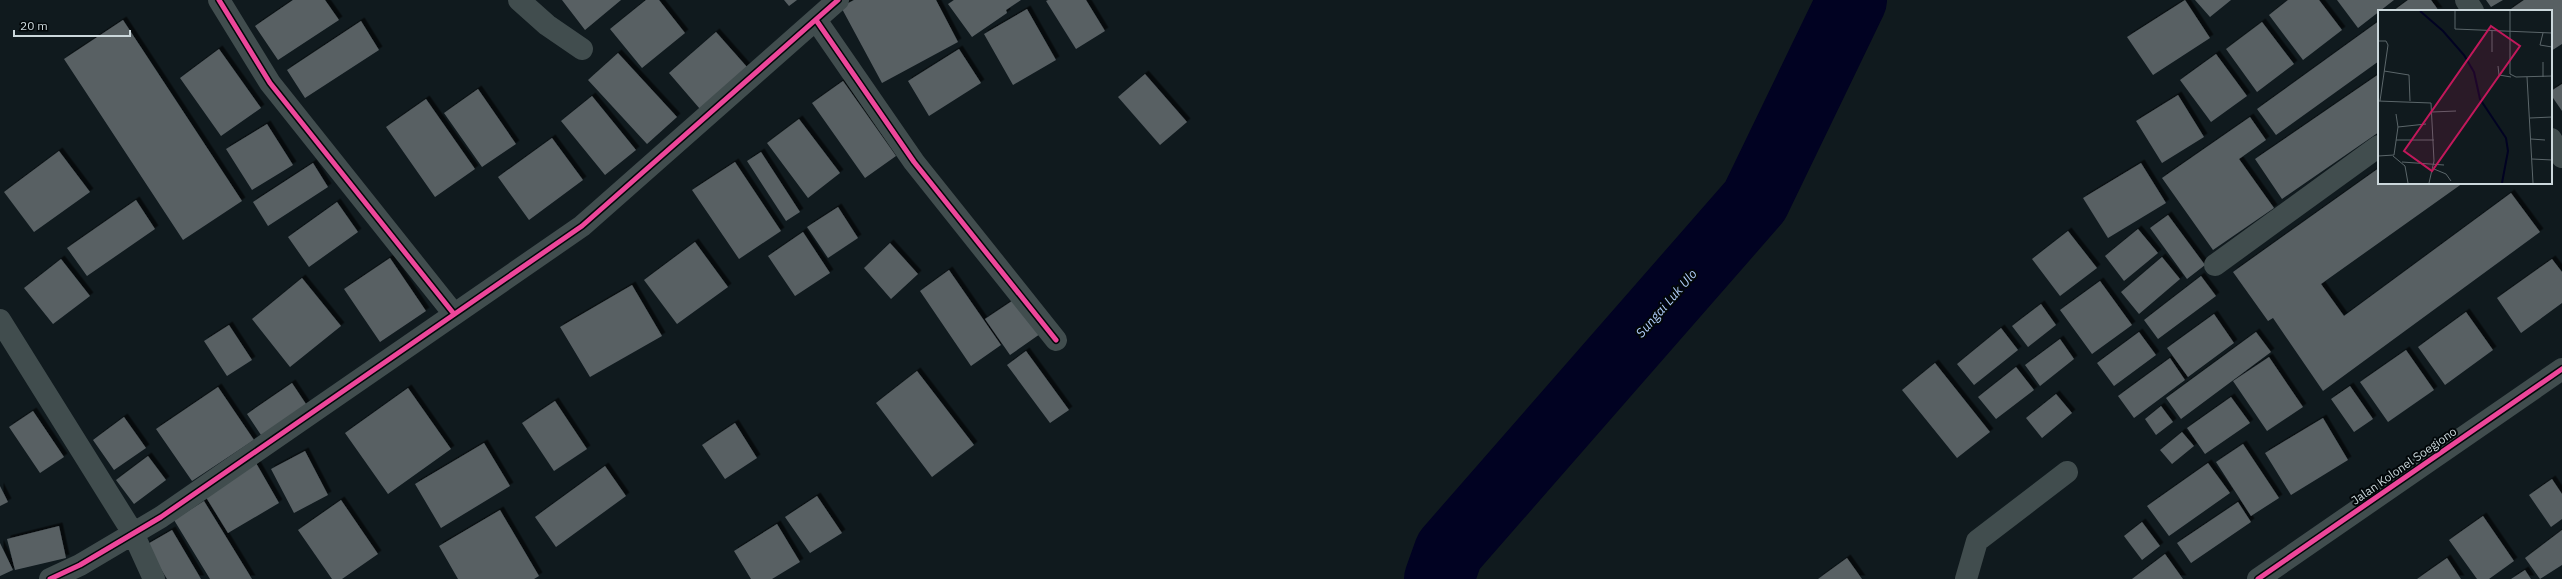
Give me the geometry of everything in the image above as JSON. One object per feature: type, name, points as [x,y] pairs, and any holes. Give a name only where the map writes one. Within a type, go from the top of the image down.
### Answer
[{"type":"street","points":[[219,0],[270,83],[454,314]]},
{"type":"street","points":[[519,0],[547,25],[582,49]]},
{"type":"street","points":[[50,579],[80,565],[161,517],[582,226],[838,0]]},
{"type":"street","points":[[2466,0],[2472,10]]},
{"type":"street","points":[[816,20],[914,162],[1056,340]]},
{"type":"street","points":[[2552,141],[2562,157]]},
{"type":"street","points":[[2214,265],[2378,147]]},
{"type":"street","points":[[0,320],[133,533],[154,579]]},
{"type":"street","name":"Jalan Kolonel Soegiono","points":[[2258,579],[2562,369]]},
{"type":"street","points":[[1966,579],[1977,541],[2067,472]]},
{"type":"building","points":[[293,0],[325,0],[339,20],[278,60],[255,26]]},
{"type":"building","points":[[562,0],[621,0],[585,30]]},
{"type":"building","points":[[646,0],[659,0],[685,33],[642,68],[610,29]]},
{"type":"building","points":[[784,0],[797,0],[789,6]]},
{"type":"building","points":[[854,0],[936,0],[958,42],[882,83],[841,7]]},
{"type":"building","points":[[954,0],[1021,0],[1006,10],[1007,13],[972,37],[948,4]]},
{"type":"building","points":[[1086,0],[1105,31],[1076,49],[1046,1]]},
{"type":"building","points":[[2185,0],[2210,38],[2153,75],[2127,37]]},
{"type":"building","points":[[2195,0],[2231,0],[2210,17]]},
{"type":"building","points":[[2288,0],[2319,0],[2342,30],[2303,60],[2269,15]]},
{"type":"building","points":[[2337,0],[2394,0],[2381,10],[2378,10],[2378,12],[2358,28]]},
{"type":"building","points":[[2408,0],[2431,0],[2438,10],[2394,10]]},
{"type":"building","points":[[2486,0],[2503,0],[2491,7]]},
{"type":"building","points":[[2524,0],[2562,0],[2562,44],[2552,50],[2552,10],[2509,10]]},
{"type":"building","points":[[1027,9],[1056,60],[1013,85],[984,34]]},
{"type":"building","points":[[123,20],[242,201],[183,240],[64,59]]},
{"type":"building","points":[[361,21],[379,50],[305,98],[287,70]]},
{"type":"building","points":[[2262,22],[2294,64],[2257,92],[2226,49]]},
{"type":"building","points":[[2378,22],[2378,62],[2276,135],[2257,109]]},
{"type":"building","points":[[716,32],[747,67],[700,109],[669,73]]},
{"type":"building","points":[[219,49],[261,108],[221,136],[180,78]]},
{"type":"building","points":[[959,49],[981,83],[929,116],[908,81]]},
{"type":"building","points":[[618,53],[677,117],[647,144],[588,80]]},
{"type":"building","points":[[2216,54],[2247,96],[2211,122],[2180,80]]},
{"type":"building","points":[[1145,74],[1187,122],[1160,145],[1118,97]]},
{"type":"building","points":[[2378,75],[2378,133],[2282,199],[2255,159]]},
{"type":"building","points":[[843,81],[896,156],[865,178],[812,103]]},
{"type":"building","points":[[2562,84],[2562,111],[2552,96],[2552,90]]},
{"type":"building","points":[[478,89],[516,144],[482,167],[444,113]]},
{"type":"building","points":[[2178,95],[2204,137],[2162,163],[2136,121]]},
{"type":"building","points":[[592,96],[636,150],[605,175],[561,121]]},
{"type":"building","points":[[426,99],[475,169],[435,197],[386,127]]},
{"type":"building","points":[[2250,117],[2266,140],[2239,159],[2274,208],[2213,250],[2162,178]]},
{"type":"building","points":[[799,119],[840,173],[808,198],[767,143]]},
{"type":"building","points":[[267,124],[293,165],[252,190],[226,149]]},
{"type":"building","points":[[552,138],[583,180],[529,220],[498,177]]},
{"type":"building","points":[[59,151],[90,192],[34,232],[4,192]]},
{"type":"building","points":[[761,152],[800,212],[786,221],[747,161]]},
{"type":"building","points":[[735,162],[781,231],[739,259],[692,190]]},
{"type":"building","points":[[313,163],[328,187],[268,226],[253,202]]},
{"type":"building","points":[[2141,163],[2166,203],[2108,238],[2083,198]]},
{"type":"building","points":[[2378,169],[2378,184],[2462,184],[2321,284],[2344,316],[2511,193],[2540,232],[2323,391],[2273,318],[2268,321],[2233,272]]},
{"type":"building","points":[[136,200],[155,229],[87,276],[67,248]]},
{"type":"building","points":[[337,202],[358,232],[309,267],[288,237]]},
{"type":"building","points":[[838,207],[858,238],[828,258],[807,227]]},
{"type":"building","points":[[2168,215],[2205,265],[2187,279],[2150,228]]},
{"type":"building","points":[[2138,229],[2158,253],[2124,281],[2105,256]]},
{"type":"building","points":[[2068,231],[2097,268],[2060,296],[2032,259]]},
{"type":"building","points":[[803,232],[830,273],[795,296],[768,256]]},
{"type":"building","points":[[695,242],[728,287],[677,324],[644,280]]},
{"type":"building","points":[[890,243],[918,274],[891,299],[864,268]]},
{"type":"building","points":[[2162,257],[2180,279],[2139,314],[2121,292]]},
{"type":"building","points":[[390,258],[426,311],[380,342],[344,289]]},
{"type":"building","points":[[61,259],[90,296],[53,324],[24,288]]},
{"type":"building","points":[[2552,259],[2562,272],[2562,303],[2521,333],[2497,298]]},
{"type":"building","points":[[949,270],[1001,345],[971,366],[920,291]]},
{"type":"building","points":[[2201,276],[2216,296],[2158,339],[2144,320]]},
{"type":"building","points":[[302,278],[341,326],[290,367],[252,319]]},
{"type":"building","points":[[2100,281],[2132,325],[2092,354],[2060,310]]},
{"type":"building","points":[[632,285],[662,336],[590,377],[560,327]]},
{"type":"building","points":[[1015,299],[1040,334],[1010,355],[985,319]]},
{"type":"building","points":[[2041,304],[2056,325],[2028,347],[2012,326]]},
{"type":"building","points":[[2466,312],[2493,350],[2445,385],[2418,347]]},
{"type":"building","points":[[2214,314],[2234,343],[2188,377],[2167,348]]},
{"type":"building","points":[[229,325],[252,360],[227,376],[204,341]]},
{"type":"building","points":[[2001,328],[2018,350],[1974,385],[1957,364]]},
{"type":"building","points":[[2139,332],[2156,355],[2114,386],[2097,363]]},
{"type":"building","points":[[2256,332],[2271,352],[2181,419],[2166,398]]},
{"type":"building","points":[[2060,339],[2074,359],[2040,386],[2025,365]]},
{"type":"building","points":[[2406,350],[2434,390],[2388,422],[2360,382]]},
{"type":"building","points":[[1026,351],[1069,410],[1050,423],[1007,365]]},
{"type":"building","points":[[2269,357],[2303,407],[2267,431],[2233,381]]},
{"type":"building","points":[[2170,358],[2185,380],[2134,418],[2118,396]]},
{"type":"building","points":[[1935,363],[1990,432],[1957,458],[1902,390]]},
{"type":"building","points":[[2016,367],[2034,390],[1996,419],[1978,397]]},
{"type":"building","points":[[917,371],[974,445],[932,477],[876,403]]},
{"type":"building","points":[[292,383],[308,407],[263,438],[247,414]]},
{"type":"building","points":[[2350,386],[2373,419],[2354,432],[2331,399]]},
{"type":"building","points":[[218,387],[254,440],[192,481],[156,429]]},
{"type":"building","points":[[408,388],[451,449],[388,494],[345,433]]},
{"type":"building","points":[[2056,394],[2072,413],[2042,438],[2026,418]]},
{"type":"building","points":[[2231,397],[2250,423],[2205,454],[2187,428]]},
{"type":"building","points":[[555,401],[587,449],[554,471],[522,423]]},
{"type":"building","points":[[2161,406],[2173,422],[2156,435],[2145,419]]},
{"type":"building","points":[[33,411],[64,457],[40,473],[9,427]]},
{"type":"building","points":[[124,417],[146,448],[114,470],[93,440]]},
{"type":"building","points":[[2323,418],[2348,460],[2291,495],[2265,453]]},
{"type":"building","points":[[735,423],[757,458],[725,479],[702,445]]},
{"type":"building","points":[[2182,432],[2194,446],[2172,464],[2160,450]]},
{"type":"building","points":[[484,443],[510,486],[441,528],[415,484]]},
{"type":"building","points":[[2243,444],[2279,498],[2251,516],[2216,462]]},
{"type":"building","points":[[305,451],[328,495],[294,513],[271,469]]},
{"type":"building","points":[[148,456],[166,480],[134,504],[116,480]]},
{"type":"building","points":[[256,463],[279,503],[228,533],[204,494]]},
{"type":"building","points":[[2208,463],[2230,493],[2169,536],[2147,506]]},
{"type":"building","points":[[605,466],[626,496],[556,547],[535,517]]},
{"type":"building","points":[[2552,479],[2562,494],[2562,519],[2551,527],[2529,495]]},
{"type":"building","points":[[0,486],[8,502],[0,506]]},
{"type":"building","points":[[817,496],[842,533],[810,553],[785,517]]},
{"type":"building","points":[[341,500],[378,554],[342,579],[332,579],[298,530]]},
{"type":"building","points":[[204,501],[252,579],[210,579],[174,520]]},
{"type":"building","points":[[2238,502],[2251,522],[2191,563],[2177,543]]},
{"type":"building","points":[[500,510],[539,576],[534,579],[458,579],[439,546]]},
{"type":"building","points":[[2483,516],[2514,561],[2489,579],[2477,579],[2449,540]]},
{"type":"building","points":[[2142,522],[2160,546],[2142,560],[2124,536]]},
{"type":"building","points":[[777,524],[800,562],[772,579],[751,579],[734,551]]},
{"type":"building","points":[[59,526],[66,558],[15,570],[7,539]]},
{"type":"building","points":[[172,530],[201,579],[167,579],[146,545]]},
{"type":"building","points":[[2562,530],[2562,565],[2540,579],[2525,558]]},
{"type":"building","points":[[0,543],[13,570],[0,576]]},
{"type":"building","points":[[2165,554],[2183,579],[2132,579]]},
{"type":"building","points":[[1847,558],[1862,579],[1818,579]]},
{"type":"building","points":[[2447,558],[2461,579],[2417,579]]},
{"type":"building","points":[[2525,570],[2531,579],[2511,579]]},
{"type":"waterway","name":"Sungai Luk Ulo","points":[[1439,579],[1449,551],[1755,201],[1852,0]]},
{"type":"cycle path","points":[[219,0],[270,83],[454,314]]},
{"type":"cycle path","points":[[50,579],[80,565],[161,517],[582,226],[838,0]]},
{"type":"cycle path","points":[[816,20],[914,162],[1056,340]]},
{"type":"cycle path","points":[[2258,579],[2562,369]]}]
